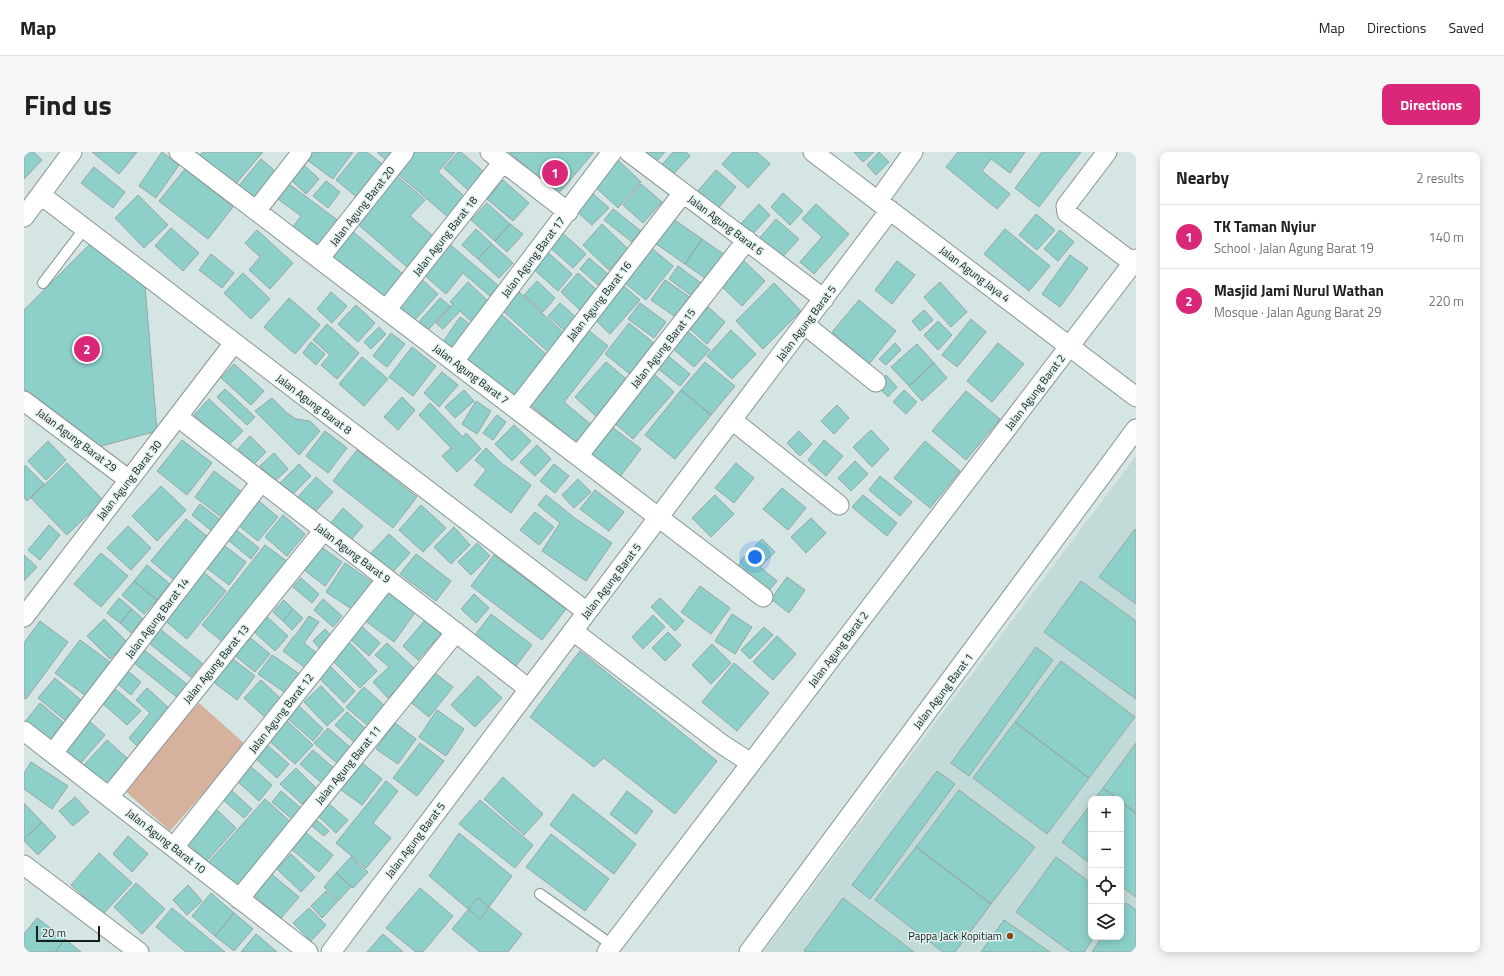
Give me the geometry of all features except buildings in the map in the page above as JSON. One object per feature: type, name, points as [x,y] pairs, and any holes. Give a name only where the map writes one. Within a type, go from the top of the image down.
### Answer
[{"type":"street","points":[[24,217],[72,152]]},
{"type":"street","points":[[256,211],[302,152]]},
{"type":"street","name":"Jalan Agung Barat 20","points":[[319,259],[404,152]]},
{"type":"street","name":"Jalan Agung Barat 17","points":[[454,362],[612,152]]},
{"type":"street","name":"Jalan Agung Barat 6","points":[[629,152],[824,299]]},
{"type":"street","name":"Jalan Agung Jaya 4","points":[[813,152],[1136,397]]},
{"type":"street","name":"Jalan Agung Barat 5","points":[[331,952],[824,299],[884,206],[913,152]]},
{"type":"street","points":[[1107,152],[1066,206],[1067,213],[1135,261]]},
{"type":"street","name":"Jalan Agung Barat 7","points":[[189,155],[256,211],[578,456],[660,516],[763,596]]},
{"type":"street","points":[[496,157],[568,212]]},
{"type":"street","name":"Jalan Agung Barat 18","points":[[386,310],[496,157]]},
{"type":"street","name":"Jalan Agung Barat 16","points":[[516,409],[683,193]]},
{"type":"street","name":"Jalan Agung Barat 8","points":[[41,195],[587,612]]},
{"type":"street","name":"Jalan Agung Barat 15","points":[[578,456],[747,240]]},
{"type":"street","name":"Jalan Agung Barat 2","points":[[610,949],[1135,261]]},
{"type":"street","points":[[804,324],[876,382]]},
{"type":"street","name":"Jalan Agung Barat 30","points":[[24,617],[234,343]]},
{"type":"street","name":"Jalan Agung Barat 29","points":[[27,409],[130,480]]},
{"type":"street","name":"Jalan Agung Barat 9","points":[[178,417],[529,690]]},
{"type":"street","points":[[732,420],[839,505]]},
{"type":"street","name":"Jalan Agung Barat 1","points":[[749,952],[1136,429]]},
{"type":"street","name":"Jalan Agung Barat 14","points":[[53,753],[261,482]]},
{"type":"street","name":"Jalan Agung Barat 13","points":[[108,797],[324,530]]},
{"type":"street","name":"Jalan Agung Barat 12","points":[[174,847],[387,579]]},
{"type":"street","points":[[573,631],[723,745],[751,763]]},
{"type":"street","name":"Jalan Agung Barat 11","points":[[239,899],[456,632]]},
{"type":"street","name":"Jalan Agung Barat 10","points":[[24,731],[308,952]]},
{"type":"street","points":[[24,865],[139,952]]},
{"type":"lane","points":[[43,283],[85,228]]},
{"type":"lane","points":[[540,894],[610,949]]},
{"type":"shaded area","points":[[1136,456],[1136,952],[763,952]]},
{"type":"shaded area","points":[[199,703],[246,745],[170,831],[123,789]]},
{"type":"place","name":"TK Taman Nyiur","points":[[555,173]]},
{"type":"place","name":"Masjid Jami Nurul Wathan","points":[[87,349]]},
{"type":"place","name":"Pappa Jack Kopitiam","points":[[1010,936]]}]
